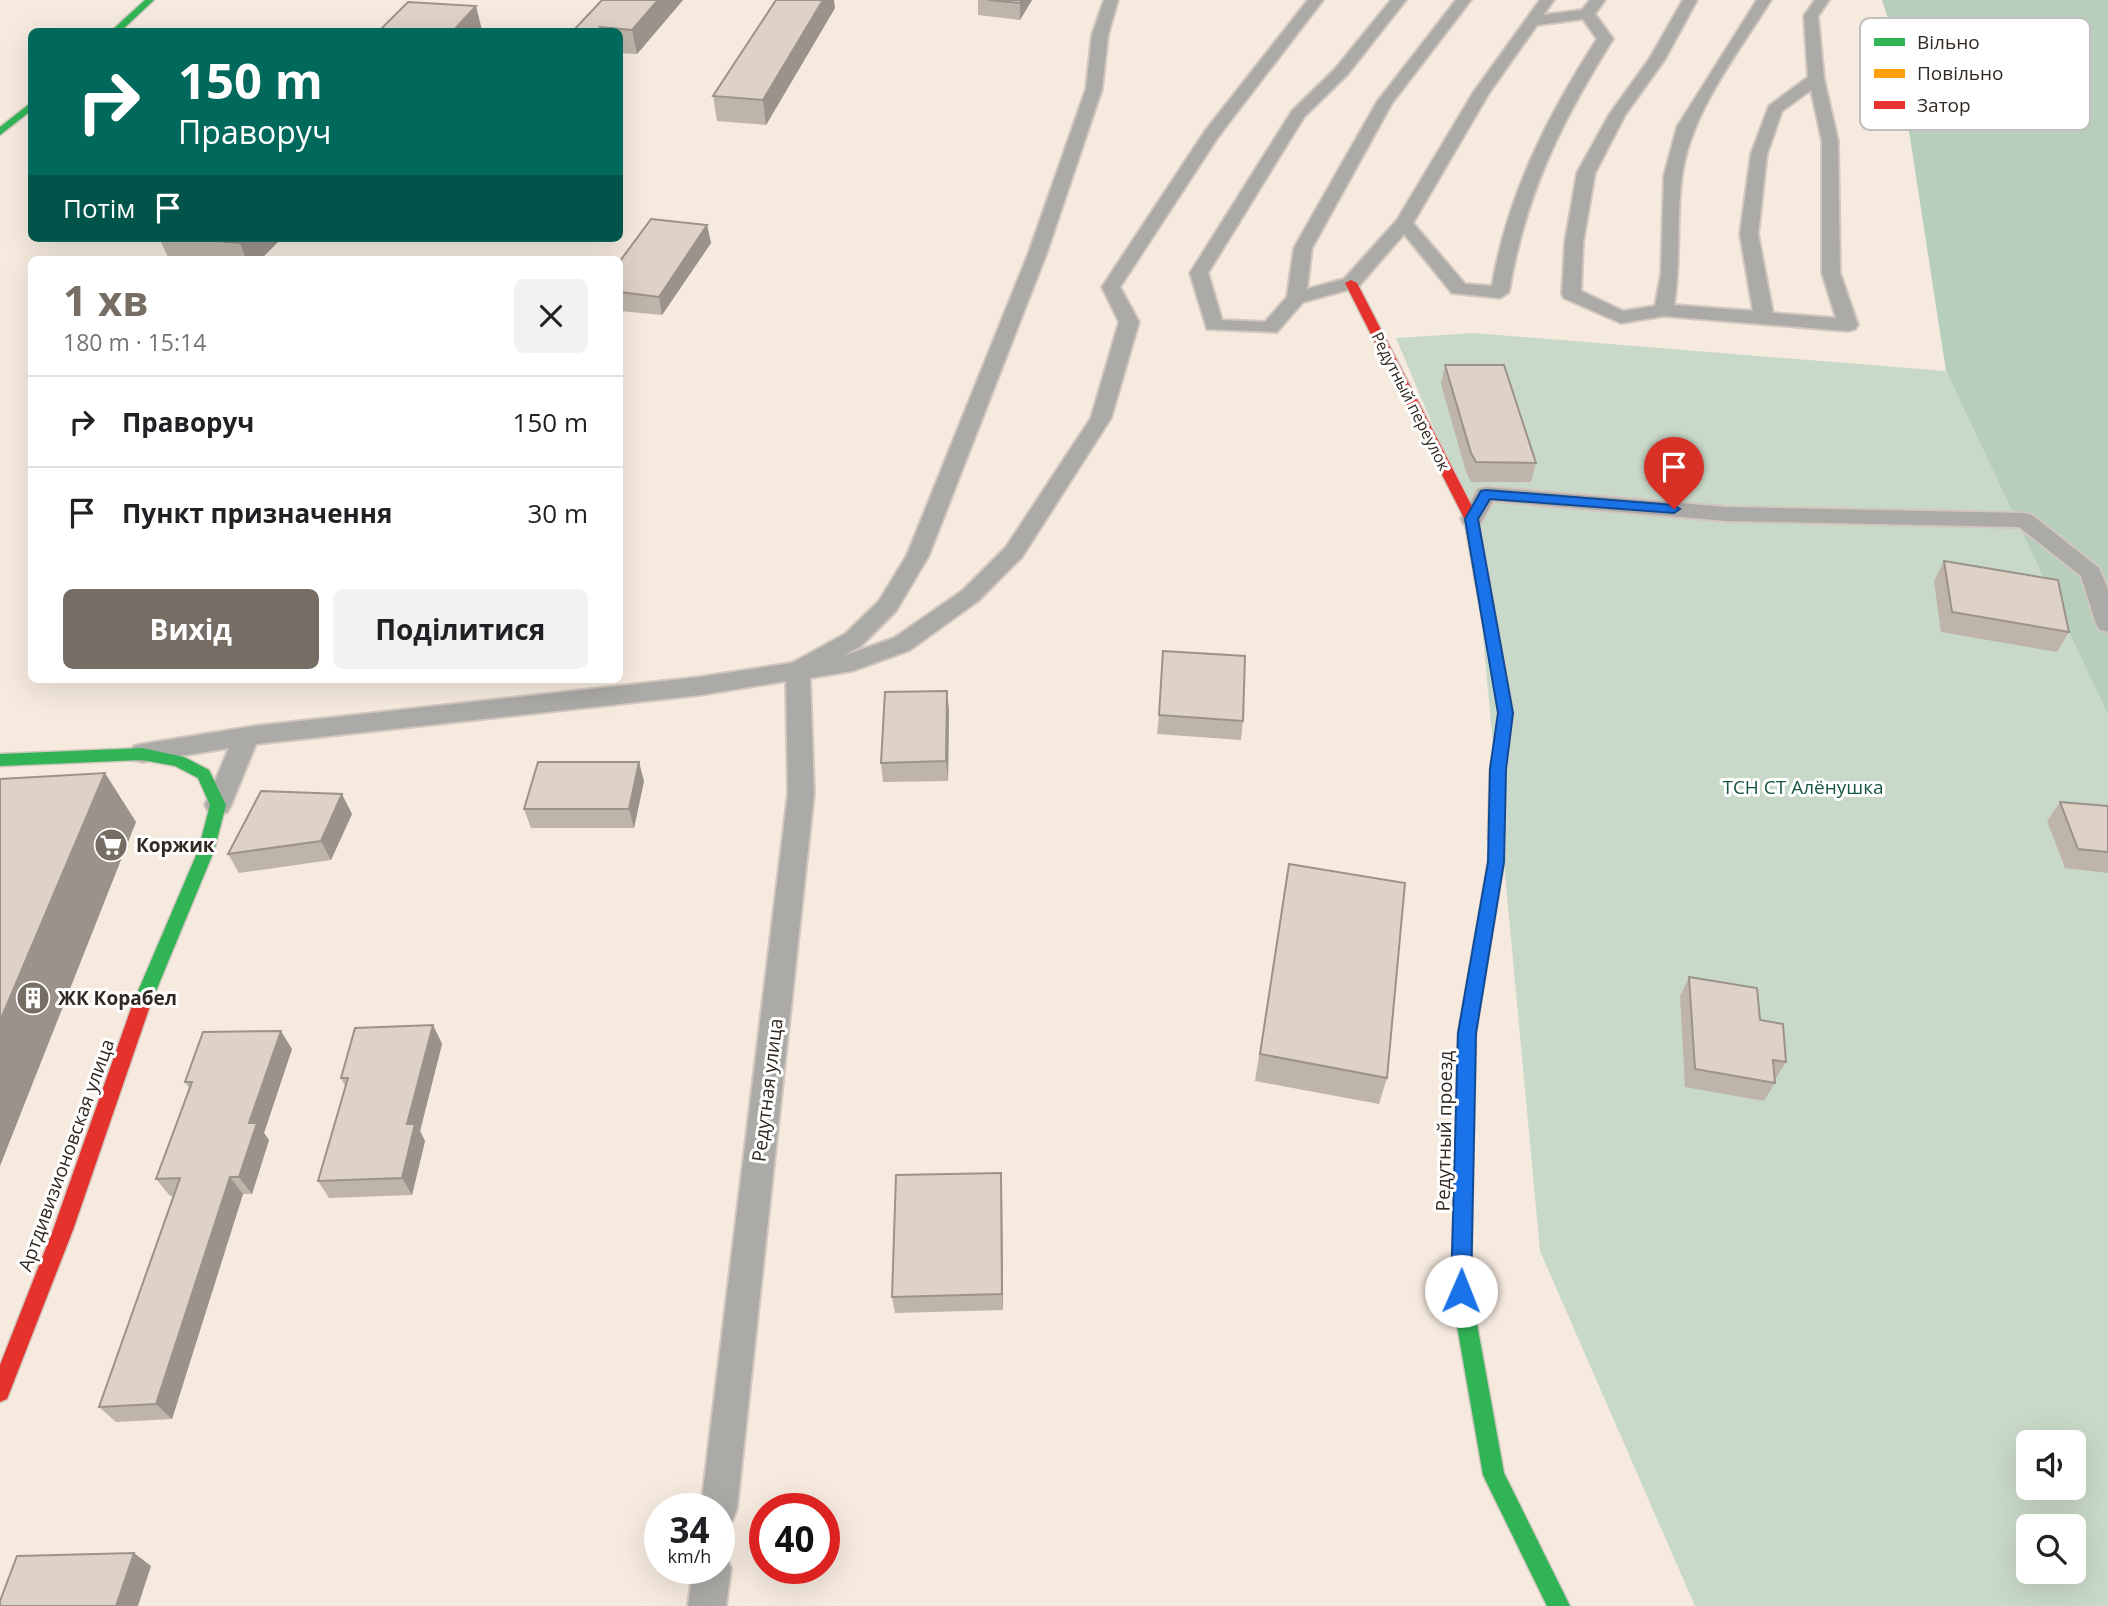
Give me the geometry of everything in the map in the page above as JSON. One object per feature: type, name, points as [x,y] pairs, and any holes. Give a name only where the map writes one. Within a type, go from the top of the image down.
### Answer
[{"type":"street","points":[[118,28],[150,0]]},
{"type":"street","points":[[0,132],[28,108]]},
{"type":"street","name":"Редутный переулок","points":[[1351,283],[1472,519]]},
{"type":"street","name":"Редутный проезд","points":[[1472,519],[1506,713],[1498,769],[1496,862],[1467,1033],[1461,1291],[1494,1475],[1559,1606]]},
{"type":"street","points":[[0,760],[142,754],[179,761],[204,774],[218,805]]},
{"type":"street","name":"Артдивизионовская улица","points":[[0,1392],[63,1230],[145,995],[206,851],[218,805]]},
{"type":"lane","points":[[798,671],[853,640],[888,606],[918,555],[1038,252],[1094,89],[1100,35],[1111,0]]},
{"type":"lane","points":[[142,754],[246,737],[699,687],[852,663],[902,644],[970,596],[1014,552],[1101,418],[1129,322],[1111,287],[1211,135],[1316,0]]},
{"type":"lane","points":[[1399,0],[1341,72],[1298,114],[1199,273],[1214,325],[1270,328],[1296,298],[1303,248],[1355,155],[1385,102],[1464,0]]},
{"type":"lane","points":[[1296,298],[1351,283],[1404,223],[1481,93],[1547,0]]},
{"type":"lane","points":[[1535,20],[1587,14],[1598,0]]},
{"type":"lane","points":[[1690,0],[1657,59],[1617,115],[1587,173],[1574,242],[1571,294],[1621,317],[1664,310],[1847,325],[1831,273],[1830,141],[1816,79],[1811,16],[1822,0]]},
{"type":"lane","points":[[1664,310],[1670,275],[1673,176],[1685,127],[1764,0]]},
{"type":"lane","points":[[1404,223],[1459,289],[1500,292],[1505,249],[1538,153],[1562,106],[1605,39],[1587,14]]},
{"type":"lane","points":[[1764,318],[1749,234],[1759,154],[1775,109],[1816,79]]},
{"type":"lane","points":[[1472,519],[1486,494],[1727,514],[2024,520],[2091,573],[2108,624]]},
{"type":"lane","name":"Редутная улица","points":[[721,1493],[802,793],[798,671]]},
{"type":"lane","points":[[218,805],[246,737]]},
{"type":"lane","points":[[708,1606],[710,1584]]},
{"type":"green space","points":[[1882,0],[2108,0],[2108,715],[1946,371],[1909,130],[2090,130],[2090,18],[1888,18]]},
{"type":"green space","name":"ТСН СТ Алёнушка","points":[[1474,333],[1946,371],[2108,715],[2108,1606],[1695,1606],[1540,1251],[1472,519],[1396,338]]},
{"type":"building","points":[[602,0],[658,0],[632,30],[576,28]]},
{"type":"building","points":[[776,0],[823,0],[763,100],[713,96]]},
{"type":"building","points":[[988,0],[1022,0],[1020,3]]},
{"type":"building","points":[[408,2],[476,6],[456,28],[382,28]]},
{"type":"building","points":[[651,219],[707,225],[659,297],[623,292],[623,257]]},
{"type":"building","points":[[1445,365],[1504,365],[1536,463],[1476,462]]},
{"type":"building","points":[[1944,561],[2058,580],[2069,632],[1952,612]]},
{"type":"building","points":[[1163,651],[1245,656],[1243,721],[1159,715]]},
{"type":"building","points":[[947,691],[946,761],[881,763],[885,692]]},
{"type":"building","points":[[538,762],[639,762],[629,809],[524,809]]},
{"type":"building","points":[[105,773],[0,1021],[0,779]]},
{"type":"building","points":[[261,791],[342,794],[321,841],[228,854]]},
{"type":"building","points":[[2060,802],[2108,806],[2108,852],[2078,849]]},
{"type":"building","points":[[1289,864],[1405,883],[1387,1078],[1260,1054]]},
{"type":"building","points":[[1689,977],[1757,988],[1760,1020],[1783,1024],[1786,1062],[1773,1060],[1775,1083],[1695,1069]]},
{"type":"building","points":[[433,1025],[407,1124],[415,1124],[402,1178],[318,1181],[348,1078],[341,1078],[355,1028]]},
{"type":"building","points":[[281,1031],[249,1123],[257,1123],[239,1177],[230,1177],[156,1404],[99,1407],[180,1178],[156,1179],[192,1082],[185,1082],[203,1032]]},
{"type":"building","points":[[1001,1173],[1002,1294],[892,1297],[896,1175]]},
{"type":"building","points":[[134,1553],[116,1606],[0,1606],[17,1556]]},
{"type":"traffic: fast","points":[[118,28],[150,0]]},
{"type":"traffic: fast","points":[[0,132],[28,108]]},
{"type":"traffic: fast","points":[[1471,518],[1506,713],[1498,769],[1496,839]]},
{"type":"traffic: fast","points":[[0,760],[142,754],[179,761],[204,774],[218,805],[206,851],[142,1003]]},
{"type":"traffic: fast","points":[[1464,1174],[1461,1291],[1494,1475],[1559,1606]]},
{"type":"traffic: slow","points":[[1464,1174],[1467,1033],[1496,862],[1496,839]]},
{"type":"traffic: jam","points":[[1351,283],[1471,518]]},
{"type":"traffic: jam","points":[[0,1392],[63,1230],[142,1003]]},
{"type":"place","name":"Коржик","points":[[111,845]]},
{"type":"place","name":"ЖК Корабел","points":[[33,998]]},
{"type":"route","points":[[1461,1291],[1467,1033],[1496,862],[1498,769],[1506,713],[1472,519],[1486,494],[1674,509]]}]
